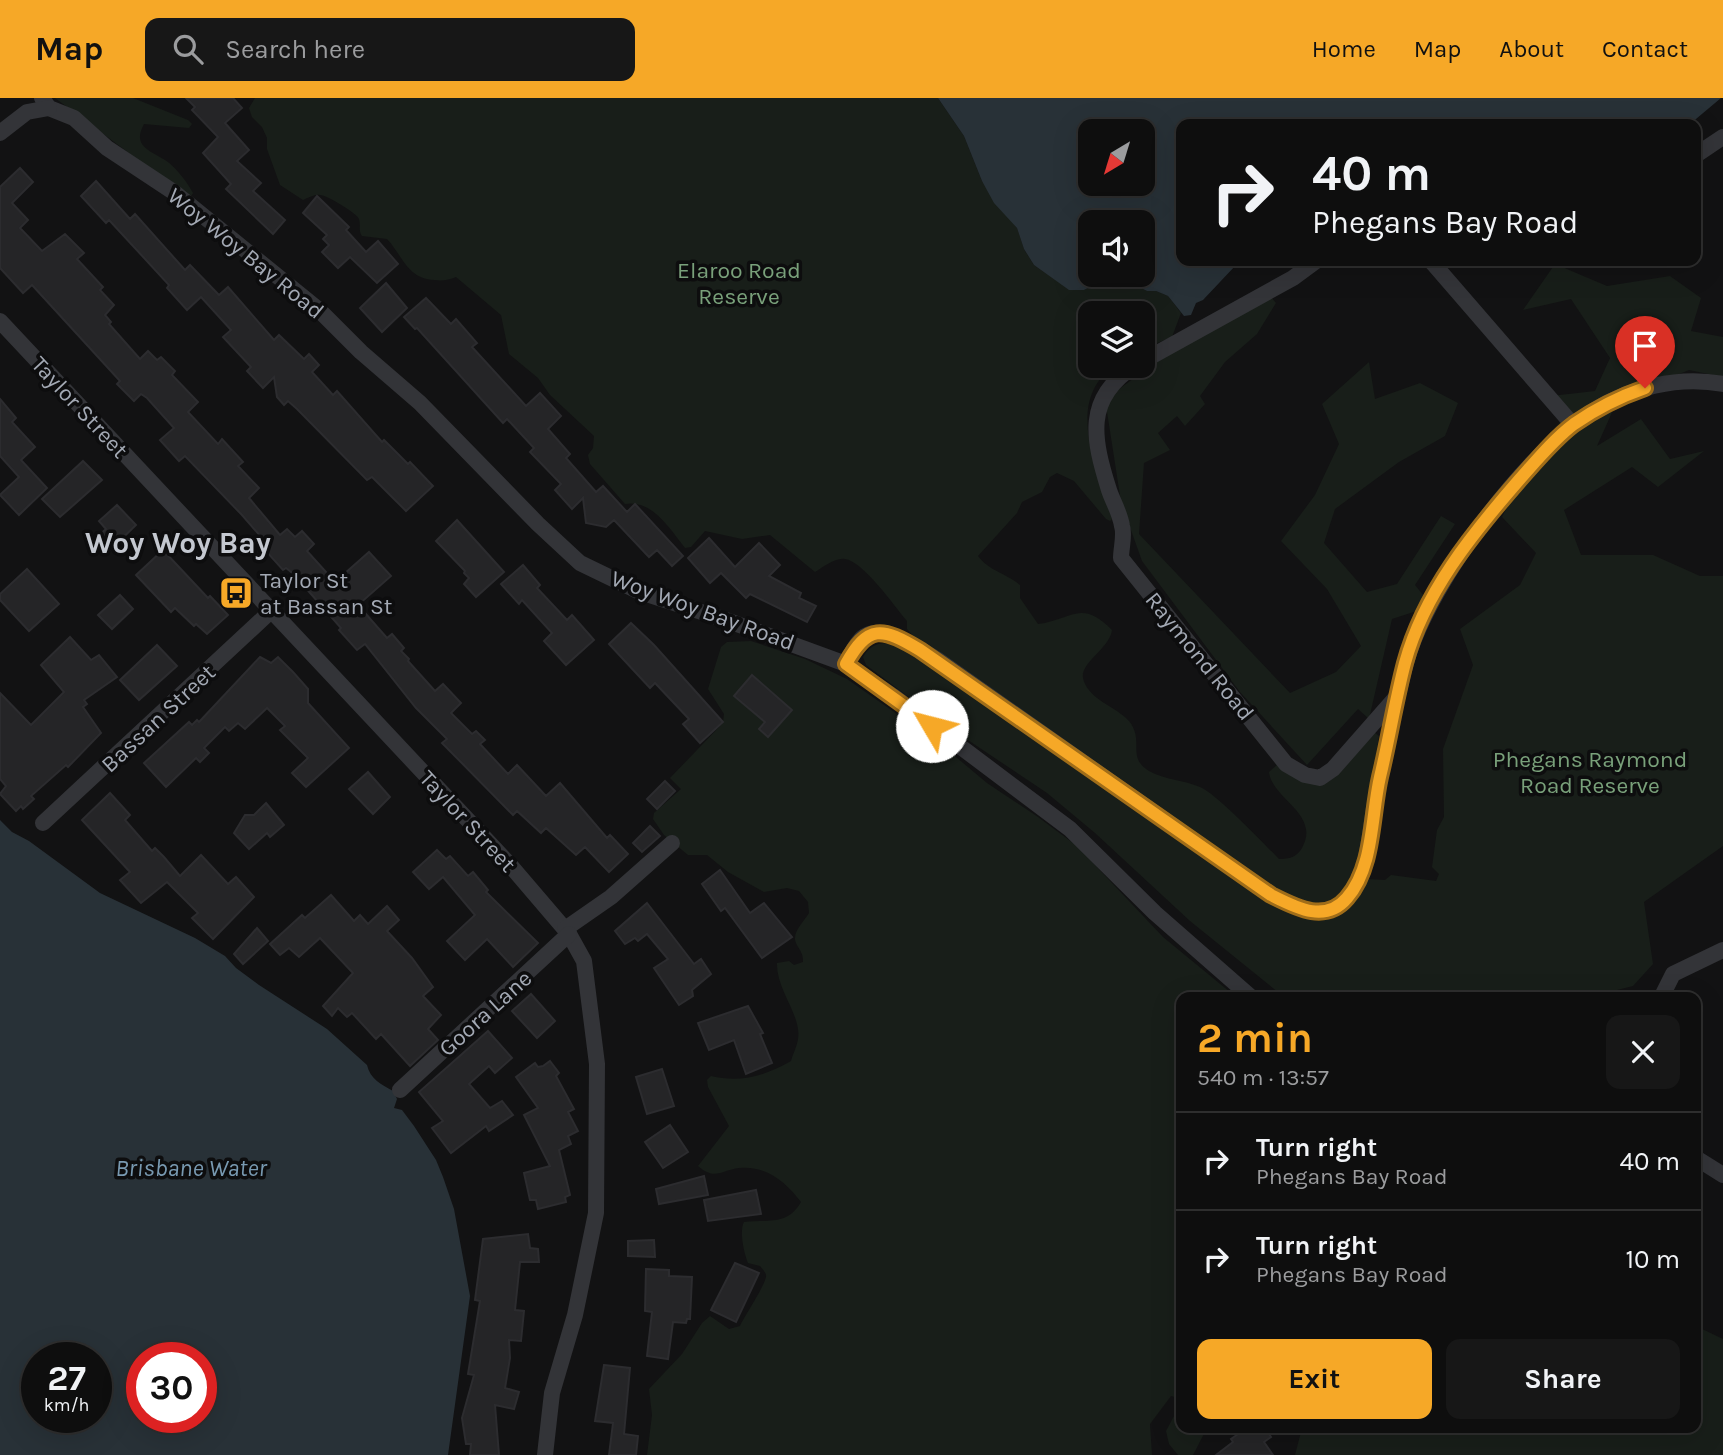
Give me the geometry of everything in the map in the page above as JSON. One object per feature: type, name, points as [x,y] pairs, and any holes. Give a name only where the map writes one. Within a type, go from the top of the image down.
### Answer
[{"type":"street","points":[[0,133],[27,112],[45,103]]},
{"type":"street","name":"Woy Woy Bay Road","points":[[45,103],[74,118],[107,148],[175,193],[319,310],[361,352],[420,402],[537,524],[580,563],[640,592],[846,664],[893,696],[1070,829],[1155,913],[1245,992]]},
{"type":"street","points":[[1701,152],[1723,137]]},
{"type":"street","points":[[1155,354],[1293,278],[1309,266]]},
{"type":"street","points":[[1435,266],[1573,425]]},
{"type":"street","name":"Taylor Street","points":[[0,321],[510,865],[567,932],[587,967],[595,1044],[596,1213],[575,1315],[552,1393],[545,1455]]},
{"type":"street","name":"Raymond Road","points":[[1122,378],[1102,397],[1096,422],[1097,443],[1109,490],[1123,527],[1121,558],[1286,764],[1305,775],[1320,778],[1333,769],[1400,693]]},
{"type":"street","points":[[846,664],[866,636],[872,633],[902,639],[938,660],[1271,895],[1302,910],[1329,912],[1346,900],[1357,884],[1367,857],[1375,801],[1406,663],[1422,619],[1461,551],[1533,464],[1573,425],[1613,399],[1645,388],[1695,380],[1723,384]]},
{"type":"street","name":"Bassan Street","points":[[43,823],[271,611]]},
{"type":"street","name":"Goora Lane","points":[[400,1090],[567,932],[672,843]]},
{"type":"street","points":[[1664,992],[1673,974],[1723,950]]},
{"type":"street","points":[[1701,1161],[1723,1175]]},
{"type":"green space","points":[[55,98],[133,98],[188,120],[192,124],[189,128],[144,124],[140,138],[148,150],[177,170],[193,193],[191,196],[180,191]]},
{"type":"green space","name":"Elaroo Road Reserve","points":[[255,98],[938,98],[964,136],[982,181],[1017,228],[1024,249],[1034,265],[1070,290],[1090,287],[1139,287],[1156,291],[1168,296],[1181,313],[1172,337],[1155,344],[1155,301],[1078,301],[1078,378],[1101,378],[1091,397],[1089,438],[1112,519],[1106,519],[1074,481],[1057,473],[1050,477],[1042,492],[1022,502],[1017,513],[978,556],[987,565],[1020,585],[1020,598],[1038,624],[1084,613],[1101,620],[1112,630],[1106,643],[1086,667],[1083,678],[1090,692],[1124,716],[1134,728],[1138,760],[1142,766],[1155,774],[1208,791],[1279,859],[1298,854],[1306,836],[1305,826],[1301,816],[1272,782],[1269,772],[1278,764],[1309,783],[1374,732],[1379,736],[1359,862],[1351,882],[1340,898],[1328,906],[1305,905],[1274,890],[919,643],[907,629],[907,621],[887,596],[852,562],[838,559],[815,572],[770,535],[742,539],[705,531],[691,547],[685,548],[667,524],[652,511],[644,506],[625,504],[590,464],[588,455],[593,448],[594,436],[550,395],[538,378],[509,354],[501,315],[456,277],[438,280],[418,276],[387,239],[362,236],[359,219],[342,205],[320,195],[303,200],[280,185],[267,149],[267,138],[249,108]]},
{"type":"green space","name":"Phegans Raymond Road Reserve","points":[[1554,266],[1560,266],[1607,286],[1670,276],[1701,298],[1691,331],[1723,337],[1723,377],[1689,370],[1618,399],[1597,446],[1641,419],[1670,459],[1704,451],[1658,487],[1632,467],[1564,510],[1581,555],[1653,555],[1700,576],[1723,576],[1723,846],[1644,902],[1653,964],[1633,986],[1609,992],[1278,992],[1190,921],[1095,833],[1047,793],[950,728],[866,665],[863,657],[869,649],[882,643],[920,656],[1293,913],[1350,904],[1368,879],[1385,880],[1391,875],[1436,881],[1439,874],[1432,867],[1437,830],[1444,817],[1443,749],[1473,665],[1460,629],[1520,585],[1536,553],[1502,517],[1536,452],[1560,422],[1542,397],[1595,391],[1610,358],[1571,299],[1523,310]]},
{"type":"green space","points":[[1271,297],[1276,303],[1257,334],[1225,362],[1200,396],[1205,404],[1185,426],[1177,416],[1158,433],[1170,450],[1144,463],[1139,534],[1290,693],[1336,672],[1361,646],[1327,589],[1281,541],[1315,495],[1339,444],[1322,404],[1369,362],[1375,399],[1420,383],[1458,403],[1445,436],[1399,462],[1335,509],[1324,543],[1367,592],[1397,584],[1441,516],[1455,524],[1415,585],[1432,606],[1392,619],[1369,719],[1358,709],[1307,765],[1240,692],[1142,561],[1121,502],[1105,399],[1134,378],[1155,378],[1155,363],[1175,349]]},
{"type":"green space","points":[[751,641],[805,659],[847,679],[1077,846],[1163,937],[1230,992],[1176,992],[1176,1398],[1171,1396],[1150,1424],[1152,1455],[647,1455],[652,1415],[649,1389],[682,1354],[702,1323],[710,1316],[729,1329],[740,1326],[766,1279],[760,1266],[748,1263],[746,1259],[742,1236],[744,1222],[783,1218],[796,1210],[801,1202],[789,1188],[767,1172],[739,1168],[714,1174],[698,1166],[729,1126],[708,1087],[707,1080],[711,1076],[732,1079],[752,1077],[791,1061],[798,1030],[780,983],[777,963],[789,961],[794,965],[803,962],[795,937],[809,913],[808,902],[799,891],[787,888],[764,892],[728,872],[707,855],[688,855],[664,835],[653,819],[654,813],[681,789],[670,778],[723,723],[724,714],[708,689],[721,647],[727,642]]},
{"type":"green space","points":[[1701,1328],[1723,1339],[1723,1455],[1295,1455],[1301,1433],[1701,1433]]},
{"type":"green space","points":[[1176,1412],[1176,1433],[1204,1433],[1193,1455],[1178,1455],[1169,1444],[1166,1431]]},
{"type":"water","points":[[938,98],[1721,98],[1696,119],[1176,119],[1176,266],[1235,266],[1203,300],[1196,303],[1191,315],[1184,316],[1168,296],[1139,287],[1155,287],[1155,210],[1078,210],[1078,287],[1090,287],[1084,290],[1069,290],[1034,265],[1024,249],[1017,228],[994,203],[964,136]]},
{"type":"water","name":"Brisbane Water","points":[[0,820],[12,832],[29,841],[100,893],[195,938],[225,956],[259,985],[327,1029],[367,1065],[377,1081],[393,1091],[397,1099],[394,1108],[402,1110],[414,1126],[436,1160],[443,1177],[454,1209],[470,1296],[448,1455],[0,1455]]},
{"type":"building","points":[[186,98],[233,98],[242,108],[225,123],[249,150],[237,161],[261,183],[253,191],[285,220],[273,234],[226,189],[231,184],[203,153],[218,137],[192,110],[195,107]]},
{"type":"building","points":[[20,168],[33,182],[12,203],[28,220],[20,228],[42,251],[65,234],[84,253],[77,259],[103,287],[100,290],[114,305],[105,315],[111,322],[109,324],[140,359],[148,351],[157,360],[161,357],[175,371],[172,375],[198,402],[188,412],[218,444],[222,439],[243,462],[238,466],[259,488],[249,498],[280,535],[287,529],[295,537],[302,531],[314,544],[307,551],[335,582],[369,552],[391,576],[358,605],[387,638],[392,634],[404,648],[401,651],[408,661],[435,691],[443,684],[461,703],[451,713],[472,734],[476,731],[485,740],[480,744],[508,774],[517,765],[546,796],[560,783],[607,838],[610,835],[628,854],[609,872],[585,847],[576,855],[546,828],[541,833],[517,811],[513,815],[442,743],[447,739],[416,708],[365,644],[357,650],[303,585],[305,583],[286,568],[283,570],[265,550],[268,545],[242,515],[185,456],[179,461],[160,440],[174,428],[147,398],[141,394],[134,401],[117,384],[120,381],[32,285],[23,293],[0,268],[0,187]]},
{"type":"building","points":[[96,181],[130,219],[135,214],[185,270],[190,265],[219,295],[228,287],[274,340],[279,335],[304,359],[309,354],[319,365],[312,372],[333,395],[337,391],[382,442],[384,440],[408,464],[410,462],[433,486],[406,511],[372,477],[367,480],[288,401],[284,405],[277,397],[274,377],[263,388],[247,371],[251,367],[223,337],[231,330],[201,297],[187,310],[167,288],[169,285],[109,220],[106,223],[81,196]]},
{"type":"building","points":[[317,196],[349,227],[346,230],[366,252],[378,241],[398,264],[377,283],[350,257],[338,268],[322,252],[329,245],[323,239],[327,235],[303,213]]},
{"type":"building","points":[[386,283],[407,308],[382,332],[360,308]]},
{"type":"building","points":[[426,298],[451,324],[456,319],[477,343],[472,347],[526,406],[540,393],[561,416],[548,429],[570,454],[566,458],[596,492],[603,486],[627,512],[635,504],[683,556],[672,566],[657,550],[649,557],[614,520],[606,527],[586,523],[583,498],[572,509],[555,490],[561,484],[530,452],[534,448],[507,419],[503,423],[404,317]]},
{"type":"building","points":[[0,399],[16,418],[12,422],[35,447],[21,460],[47,488],[19,515],[0,495],[19,477],[0,456]]},
{"type":"building","points":[[83,461],[102,480],[60,517],[42,499]]},
{"type":"building","points":[[117,505],[136,525],[110,550],[97,537],[106,529],[99,521]]},
{"type":"building","points":[[457,520],[504,572],[476,597],[464,584],[469,578],[465,571],[436,541]]},
{"type":"building","points":[[709,538],[735,567],[759,543],[780,565],[769,576],[801,593],[799,598],[816,606],[807,622],[750,594],[746,598],[721,573],[710,583],[688,558]]},
{"type":"building","points":[[163,550],[208,598],[210,596],[228,615],[207,634],[175,608],[171,612],[136,575]]},
{"type":"building","points":[[523,565],[540,585],[537,588],[567,620],[572,615],[594,640],[566,665],[544,641],[552,633],[522,600],[519,604],[501,584]]},
{"type":"building","points":[[27,569],[59,604],[29,631],[0,600],[0,594]]},
{"type":"building","points":[[120,595],[133,609],[112,629],[98,615]]},
{"type":"building","points":[[631,623],[723,722],[700,743],[683,724],[689,719],[655,683],[650,688],[609,644]]},
{"type":"building","points":[[70,637],[91,660],[99,655],[117,677],[84,700],[87,704],[83,707],[101,733],[68,767],[66,765],[31,796],[34,799],[23,809],[21,806],[16,811],[0,794],[6,786],[0,779],[0,693],[31,725],[64,692],[41,665]]},
{"type":"building","points":[[157,645],[177,666],[139,700],[120,680]]},
{"type":"building","points":[[260,657],[271,663],[278,657],[293,672],[308,689],[308,703],[349,748],[306,787],[292,773],[308,758],[280,730],[285,726],[267,708],[245,729],[238,723],[229,731],[225,727],[204,748],[209,753],[200,762],[196,758],[166,787],[144,763],[189,722],[192,725],[197,720],[199,722]]},
{"type":"building","points":[[752,675],[792,710],[768,737],[759,729],[765,722],[734,696]]},
{"type":"building","points":[[368,772],[390,797],[373,814],[349,789]]},
{"type":"building","points":[[665,781],[675,791],[657,809],[647,799]]},
{"type":"building","points":[[110,793],[130,815],[125,820],[152,851],[155,848],[180,876],[201,855],[228,884],[236,877],[254,897],[213,939],[192,918],[198,913],[167,882],[141,903],[120,880],[130,872],[82,820]]},
{"type":"building","points":[[266,803],[284,825],[270,837],[267,833],[249,849],[234,833],[245,815],[254,815]]},
{"type":"building","points":[[650,826],[660,836],[642,852],[633,843]]},
{"type":"building","points":[[437,850],[446,859],[450,856],[468,876],[473,872],[488,890],[486,892],[538,943],[513,967],[487,939],[465,960],[447,941],[475,915],[443,877],[429,889],[413,872]]},
{"type":"building","points":[[720,870],[750,913],[764,903],[792,937],[762,958],[725,908],[721,911],[702,884]]},
{"type":"building","points":[[331,895],[354,921],[360,915],[368,924],[387,906],[399,920],[387,931],[412,958],[433,987],[423,996],[441,1015],[428,1029],[438,1040],[410,1066],[381,1034],[376,1039],[352,1013],[347,1017],[338,1008],[332,1016],[323,1006],[353,973],[320,938],[299,957],[289,948],[280,955],[270,944],[302,915],[305,918]]},
{"type":"building","points":[[647,903],[694,964],[701,959],[711,974],[692,990],[693,996],[679,1005],[654,968],[668,959],[647,934],[638,941],[635,938],[625,944],[615,931]]},
{"type":"building","points":[[257,928],[268,941],[243,964],[234,954]]},
{"type":"building","points":[[531,994],[555,1021],[537,1038],[512,1011]]},
{"type":"building","points":[[748,1006],[763,1033],[760,1034],[772,1063],[746,1074],[734,1040],[709,1050],[698,1023]]},
{"type":"building","points":[[488,1031],[512,1058],[495,1073],[489,1066],[469,1084],[490,1108],[502,1101],[513,1115],[489,1131],[486,1126],[451,1153],[432,1128],[443,1121],[419,1092]]},
{"type":"building","points":[[550,1061],[559,1073],[556,1076],[574,1109],[568,1112],[578,1131],[568,1136],[571,1144],[559,1150],[570,1195],[565,1197],[566,1202],[538,1209],[536,1200],[530,1200],[524,1173],[550,1166],[524,1115],[538,1108],[516,1077],[535,1063],[538,1067]]},
{"type":"building","points":[[662,1069],[674,1106],[647,1114],[636,1077]]},
{"type":"building","points":[[670,1125],[688,1152],[663,1168],[645,1142]]},
{"type":"building","points":[[704,1176],[708,1195],[659,1204],[656,1189]]},
{"type":"building","points":[[756,1190],[761,1214],[708,1221],[704,1200]]},
{"type":"building","points":[[528,1234],[530,1248],[538,1249],[539,1262],[520,1262],[515,1310],[524,1311],[521,1341],[509,1340],[510,1358],[505,1388],[519,1392],[514,1409],[495,1405],[499,1455],[470,1455],[471,1444],[466,1444],[462,1418],[474,1375],[468,1374],[480,1301],[475,1300],[483,1239]]},
{"type":"building","points":[[654,1240],[655,1257],[628,1256],[628,1241]]},
{"type":"building","points":[[735,1263],[759,1273],[736,1322],[711,1310]]},
{"type":"building","points":[[646,1269],[669,1270],[669,1276],[692,1277],[690,1319],[687,1319],[686,1323],[673,1322],[668,1359],[647,1356],[652,1312],[645,1311]]},
{"type":"building","points":[[604,1365],[630,1368],[624,1434],[638,1436],[636,1455],[609,1455],[613,1423],[595,1421]]},
{"type":"building","points":[[1240,1433],[1268,1433],[1271,1437],[1264,1442],[1273,1455],[1216,1455],[1233,1442],[1231,1439]]},
{"type":"place","name":"Taylor St at Bassan St","points":[[236,593]]},
{"type":"district","name":"Woy Woy Bay","points":[[178,543]]},
{"type":"route","points":[[932,726],[846,664],[862,639],[872,633],[902,639],[938,660],[1271,895],[1302,910],[1329,912],[1346,900],[1357,884],[1367,857],[1375,801],[1406,663],[1422,619],[1446,575],[1485,518],[1533,464],[1573,425],[1613,399],[1645,388]]}]
